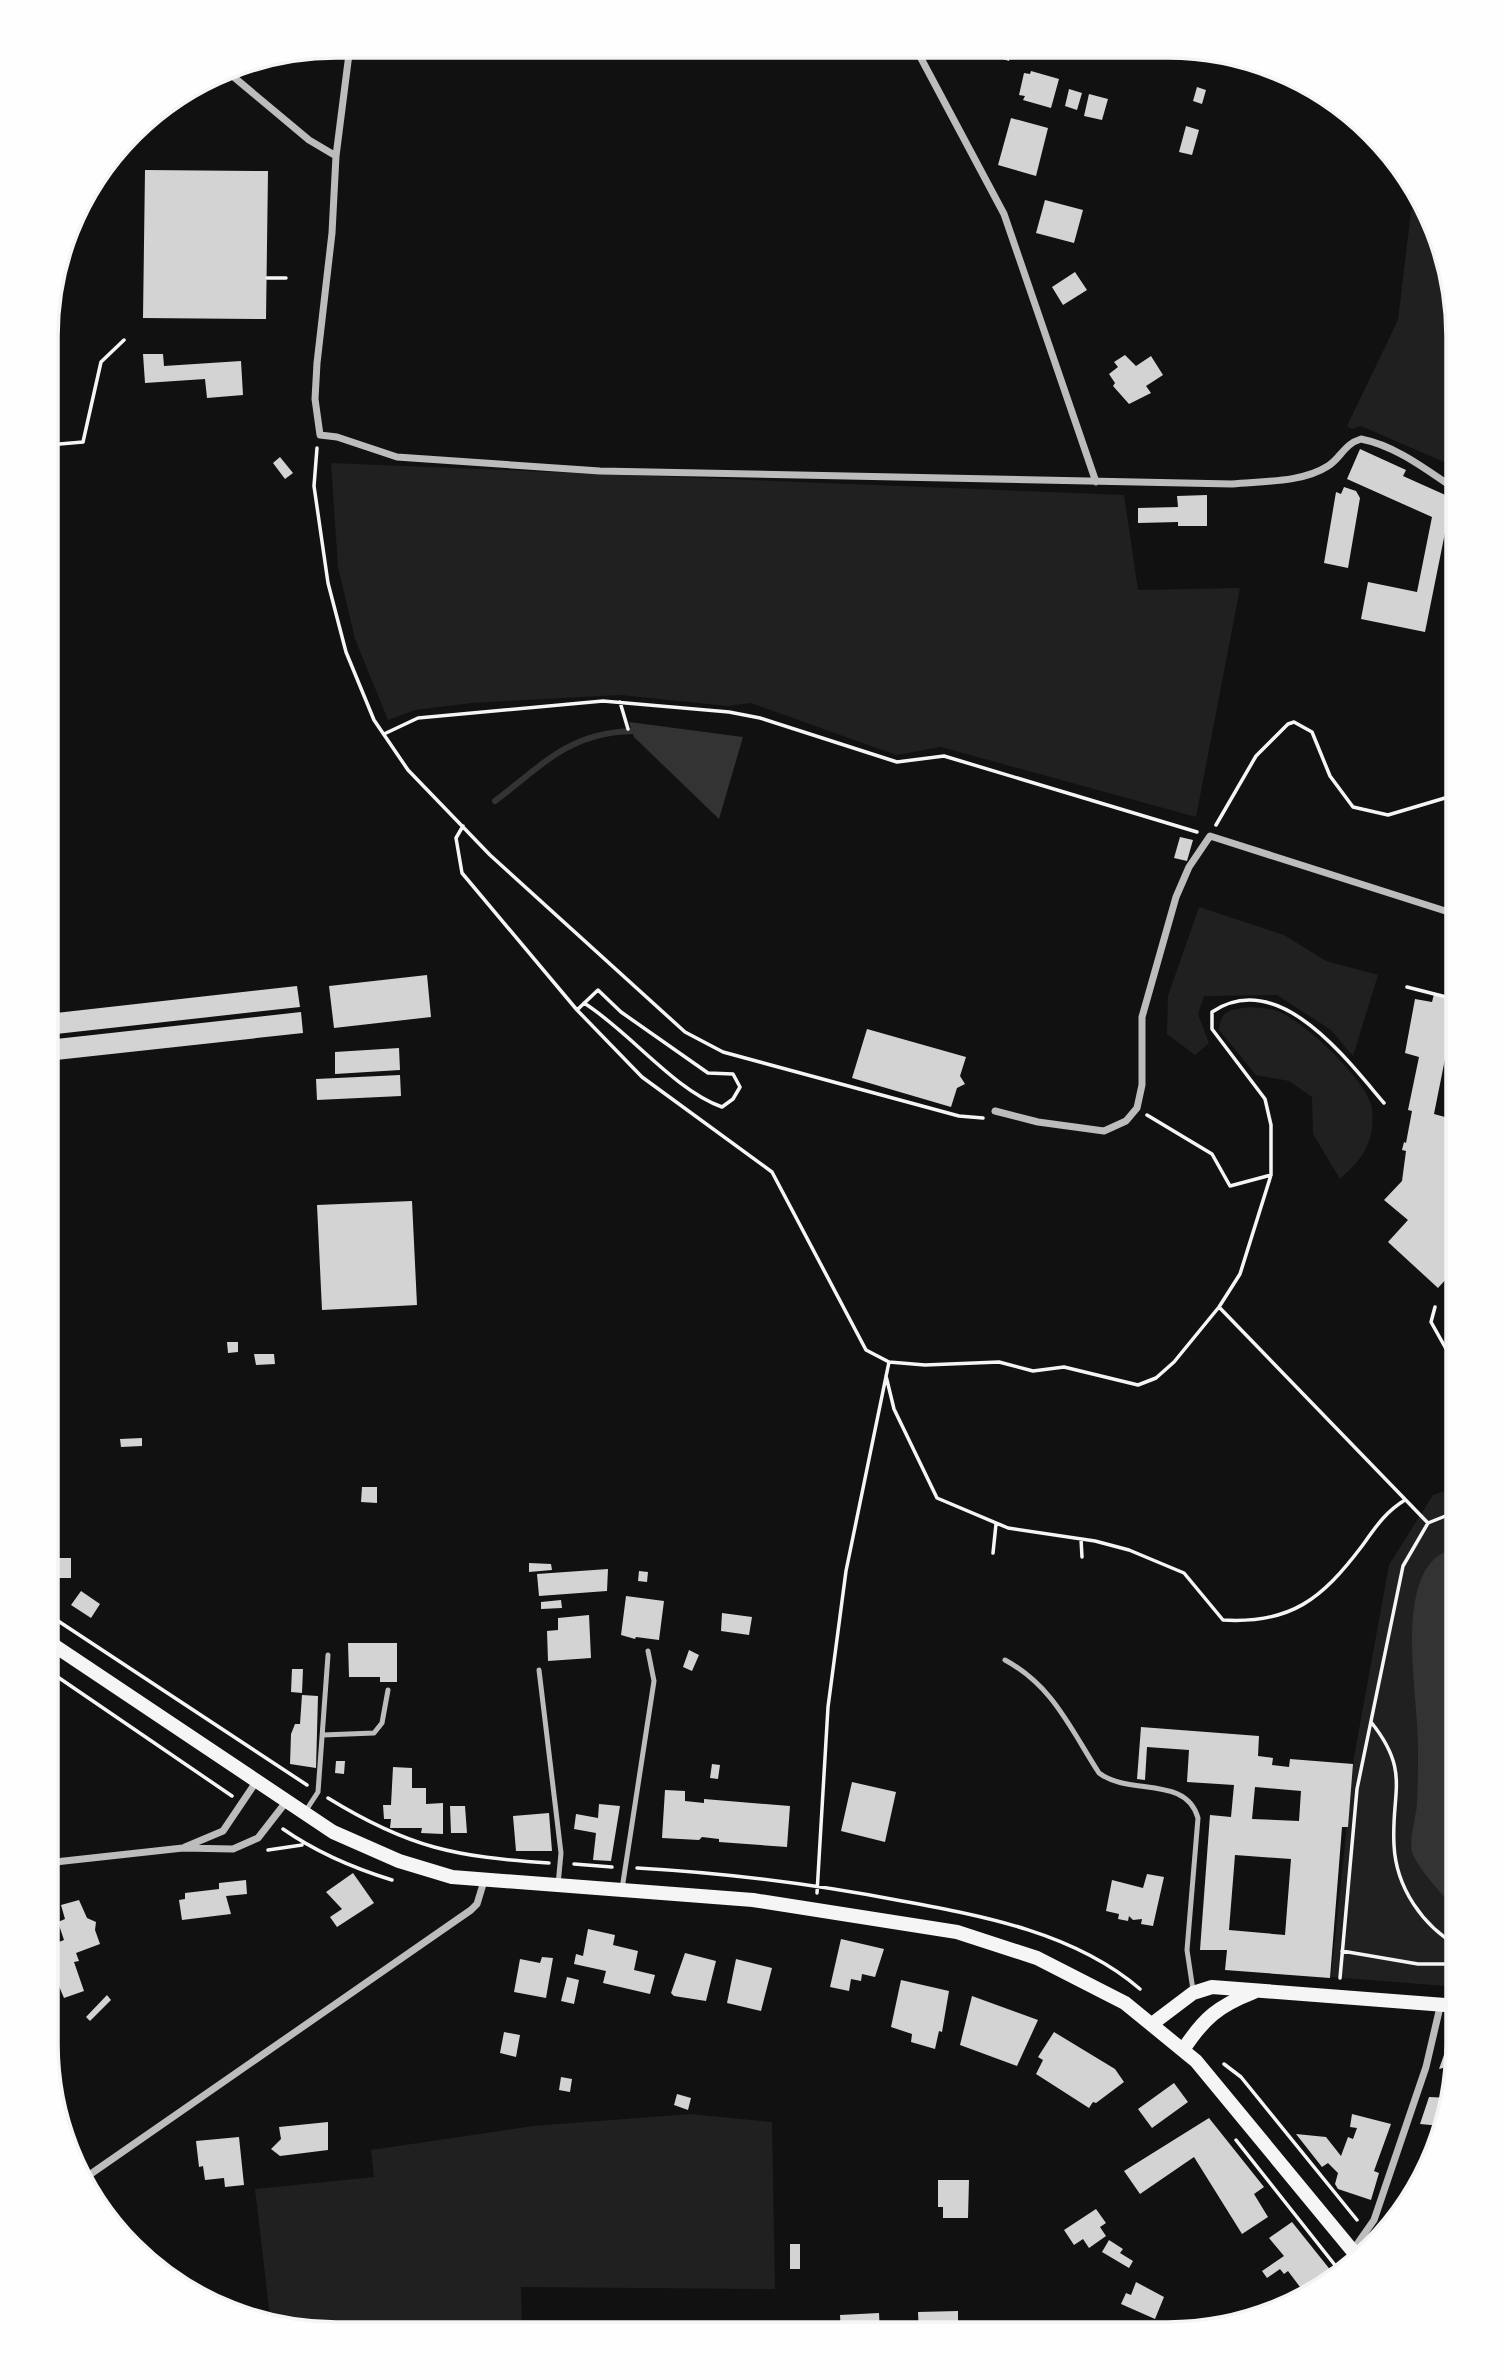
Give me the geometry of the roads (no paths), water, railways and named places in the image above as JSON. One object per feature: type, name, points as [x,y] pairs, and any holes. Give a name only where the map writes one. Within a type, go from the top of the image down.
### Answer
[{"type":"main road","points":[[58,1648],[348,1841],[399,1861],[452,1877],[484,1881],[753,1900],[957,1933],[1037,1958],[1099,1987],[1184,2050],[1214,2081],[1353,2252]]},
{"type":"main road","points":[[1152,2024],[1193,1993],[1212,1987],[1230,1986],[1255,1992],[1446,2007]]},
{"type":"main road","points":[[1184,2050],[1209,2016],[1222,2005],[1255,1992]]},
{"type":"street","points":[[348,58],[336,156],[315,399],[320,435],[337,437],[397,457],[600,471],[1232,484],[1311,474],[1330,465],[1341,451],[1360,439],[1405,457],[1446,483]]},
{"type":"street","points":[[921,58],[1004,214],[1097,482]]},
{"type":"street","points":[[234,77],[309,141],[336,156]]},
{"type":"street","points":[[995,1111],[1011,1117],[1104,1131],[1126,1121],[1136,1108],[1142,1085],[1142,1017],[1176,898],[1189,867],[1210,836],[1446,911]]},
{"type":"street","points":[[183,1848],[223,1831],[257,1782]]},
{"type":"street","points":[[58,1862],[183,1848],[233,1849],[257,1838],[286,1802]]},
{"type":"street","points":[[90,2174],[471,1910],[477,1904],[484,1881]]},
{"type":"street","points":[[1364,2242],[1426,2067],[1440,2007]]},
{"type":"lane","points":[[622,1890],[654,1681],[648,1651]]},
{"type":"lane","points":[[305,1814],[318,1792],[328,1655]]},
{"type":"lane","points":[[1005,1660],[1043,1686],[1099,1773],[1108,1780],[1181,1793],[1194,1805],[1198,1818],[1187,1950],[1193,1993]]},
{"type":"lane","points":[[539,1670],[561,1863],[558,1886]]},
{"type":"lane","points":[[323,1735],[374,1733],[382,1723],[388,1690]]},
{"type":"waterway","points":[[495,801],[558,753],[573,745],[610,733],[632,731]]}]
